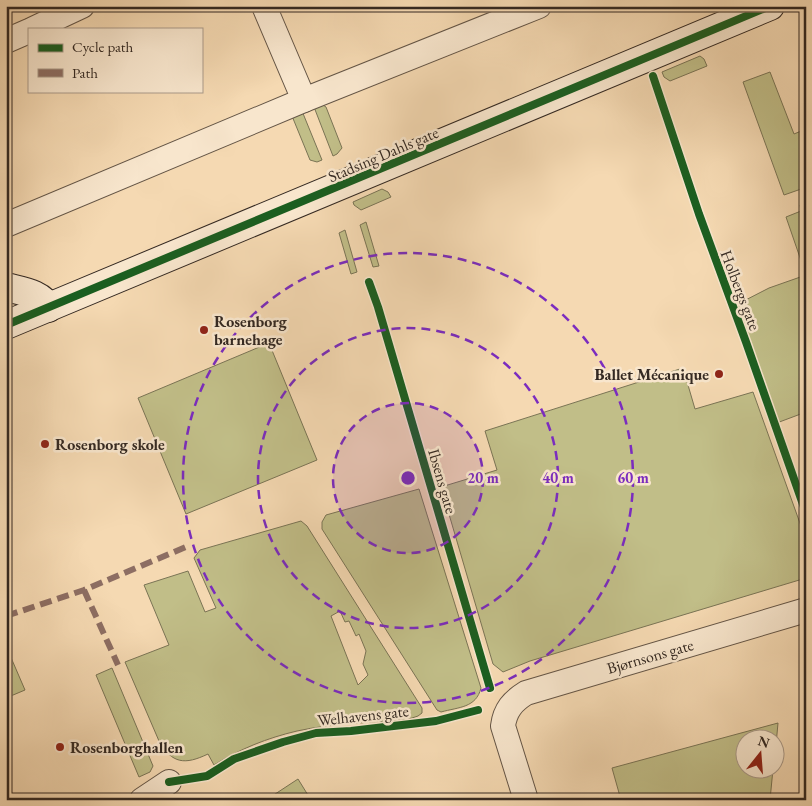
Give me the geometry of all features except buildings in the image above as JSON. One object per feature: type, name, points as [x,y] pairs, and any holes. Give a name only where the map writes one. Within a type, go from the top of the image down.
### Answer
[{"type":"main road","name":"Stadsing Dahls gate","points":[[6,325],[770,6]]},
{"type":"main road","points":[[6,287],[36,296],[46,302],[48,308]]},
{"type":"street","points":[[35,28],[82,6]]},
{"type":"street","points":[[264,6],[304,100]]},
{"type":"street","points":[[6,225],[304,100],[538,6]]},
{"type":"street","points":[[6,41],[28,31]]},
{"type":"street","name":"Bjørnsons gate","points":[[526,800],[503,726],[504,717],[512,701],[526,693],[806,610]]},
{"type":"street","points":[[142,800],[169,782]]},
{"type":"shaded area","points":[[700,56],[704,59],[707,66],[670,81],[664,77],[662,72]]},
{"type":"shaded area","points":[[770,72],[794,134],[806,129],[806,191],[804,188],[784,195],[743,82]]},
{"type":"shaded area","points":[[323,105],[326,107],[342,148],[333,156],[314,107]]},
{"type":"shaded area","points":[[302,111],[322,160],[317,162],[310,160],[292,116]]},
{"type":"shaded area","points":[[382,189],[388,192],[391,197],[361,210],[354,205],[353,202]]},
{"type":"shaded area","points":[[806,203],[806,275],[786,217],[801,211],[800,205]]},
{"type":"shaded area","points":[[366,222],[379,266],[373,267],[360,225]]},
{"type":"shaded area","points":[[345,230],[357,272],[351,274],[339,233]]},
{"type":"shaded area","points":[[806,275],[806,412],[774,424],[732,307],[769,288]]},
{"type":"shaded area","points":[[269,343],[317,460],[186,514],[138,398]]},
{"type":"shaded area","points":[[683,368],[695,409],[753,392],[806,540],[806,578],[530,661],[503,672],[493,664],[441,487],[497,470],[485,431]]},
{"type":"shaded area","points":[[419,489],[481,688],[479,695],[466,706],[441,712],[437,710],[322,529],[322,522],[326,515]]},
{"type":"shaded area","points":[[301,521],[307,526],[422,708],[422,713],[409,719],[297,731],[254,745],[214,765],[208,754],[186,761],[174,758],[164,749],[159,741],[125,662],[169,645],[144,585],[188,571],[205,612],[216,608],[194,558],[200,550]],"holes":[[[340,611],[345,622],[349,621],[356,636],[359,634],[366,651],[363,664],[368,675],[358,685],[331,616]]]},
{"type":"shaded area","points":[[6,646],[25,690],[6,698]]},
{"type":"shaded area","points":[[112,668],[153,766],[150,772],[139,777],[96,675]]},
{"type":"shaded area","points":[[778,723],[778,728],[760,728]]},
{"type":"shaded area","points":[[734,735],[734,778],[772,778],[770,800],[621,800],[612,768]]},
{"type":"shaded area","points":[[298,779],[311,800],[266,800]]},
{"type":"marked path","points":[[6,616],[84,590],[186,547]]},
{"type":"marked path","points":[[84,590],[118,665]]},
{"type":"cycle path","points":[[6,325],[770,6]]},
{"type":"cycle path","name":"Holbergs gate","points":[[653,76],[699,214],[806,513]]},
{"type":"cycle path","name":"Ibsens gate","points":[[369,282],[490,688]]},
{"type":"cycle path","name":"Welhavens gate","points":[[169,782],[207,776],[234,759],[316,733],[436,721],[478,710]]},
{"type":"place","name":"Rosenborg barnehage","points":[[204,330]]},
{"type":"place","name":"Ballet Mécanique","points":[[719,374]]},
{"type":"place","name":"Rosenborg skole","points":[[45,444]]},
{"type":"place","name":"Rosenborghallen","points":[[60,747]]}]
